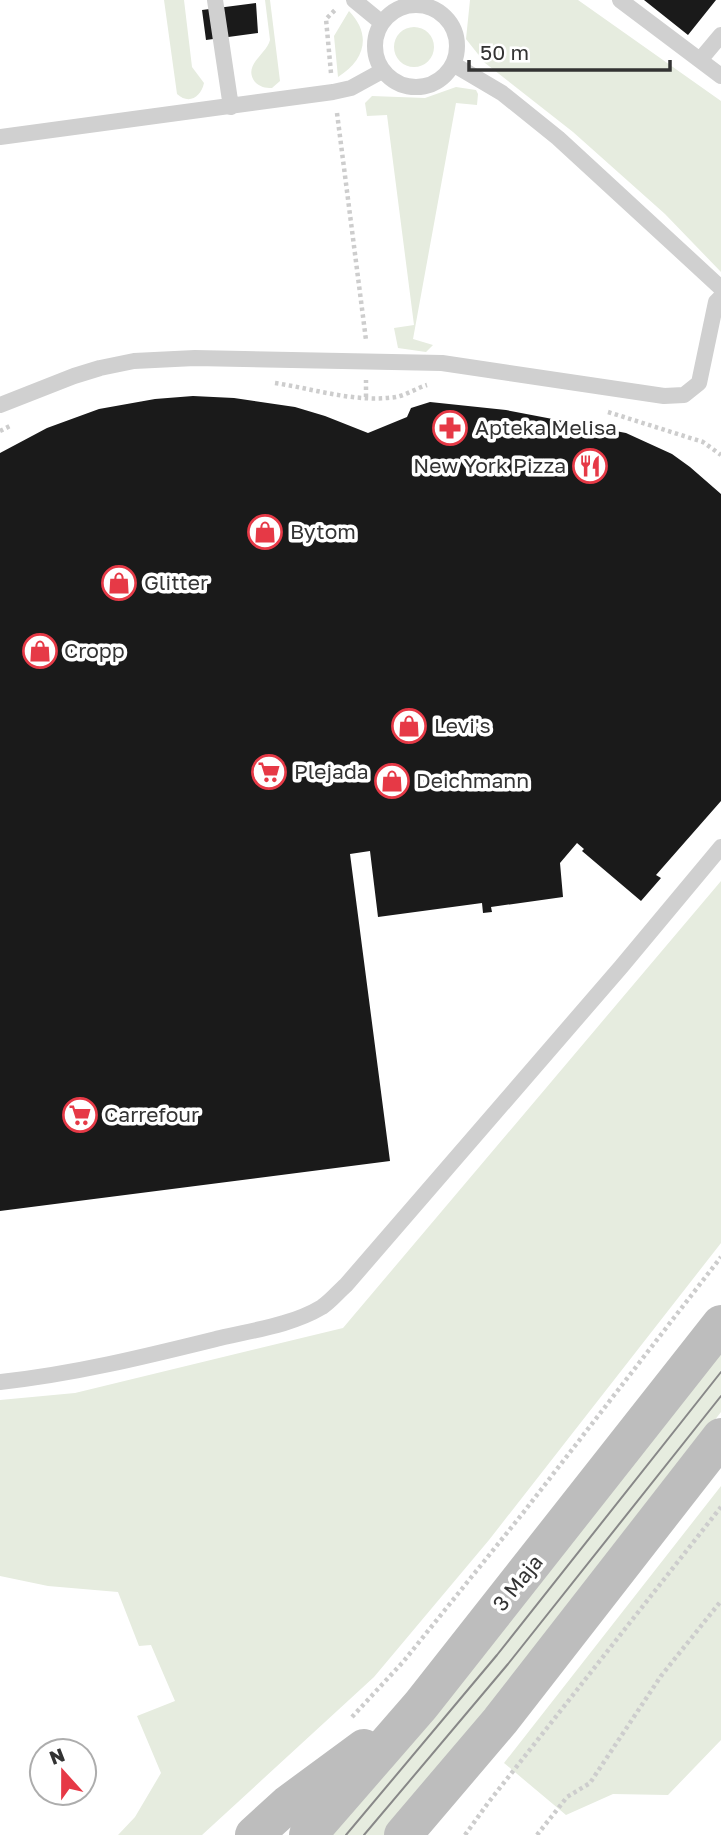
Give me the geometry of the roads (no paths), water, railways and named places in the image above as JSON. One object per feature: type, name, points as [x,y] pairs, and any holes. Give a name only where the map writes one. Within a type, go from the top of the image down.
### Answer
[{"type":"main road","name":"3 Maja","points":[[308,1835],[421,1705],[721,1324]]},
{"type":"main road","points":[[403,1835],[500,1721],[721,1437]]},
{"type":"main road","points":[[254,1835],[289,1804],[421,1705]]},
{"type":"main road","points":[[432,1835],[500,1721]]},
{"type":"lane","points":[[215,0],[231,107]]},
{"type":"lane","points":[[354,0],[382,23]]},
{"type":"lane","points":[[620,0],[721,76]]},
{"type":"lane","points":[[437,5],[455,33],[457,48],[453,64],[443,78],[428,86],[411,88],[395,82],[382,71],[376,60],[376,34],[382,23],[392,12],[406,6],[437,5]]},
{"type":"lane","points":[[700,60],[721,35]]},
{"type":"lane","points":[[453,64],[502,93],[558,138],[721,288]]},
{"type":"lane","points":[[0,137],[333,92],[351,88],[382,71]]},
{"type":"lane","points":[[0,405],[74,376],[134,361],[235,358],[442,363],[664,396],[684,395],[699,383],[716,302],[721,297]]},
{"type":"lane","points":[[0,1382],[70,1374],[156,1354],[301,1317],[324,1306],[346,1285],[721,847]]},
{"type":"tram line","points":[[346,1835],[497,1655],[721,1372]]},
{"type":"tram line","points":[[364,1835],[508,1664],[721,1396]]},
{"type":"place","name":"Apteka Melisa","points":[[450,428]]},
{"type":"place","name":"New York Pizza","points":[[590,466]]},
{"type":"place","name":"Bytom","points":[[265,532]]},
{"type":"place","name":"Glitter","points":[[119,583]]},
{"type":"place","name":"Cropp","points":[[40,651]]},
{"type":"place","name":"Levi's","points":[[409,726]]},
{"type":"place","name":"Plejada","points":[[269,772]]},
{"type":"place","name":"Deichmann","points":[[392,781]]},
{"type":"place","name":"Carrefour","points":[[80,1115]]}]
